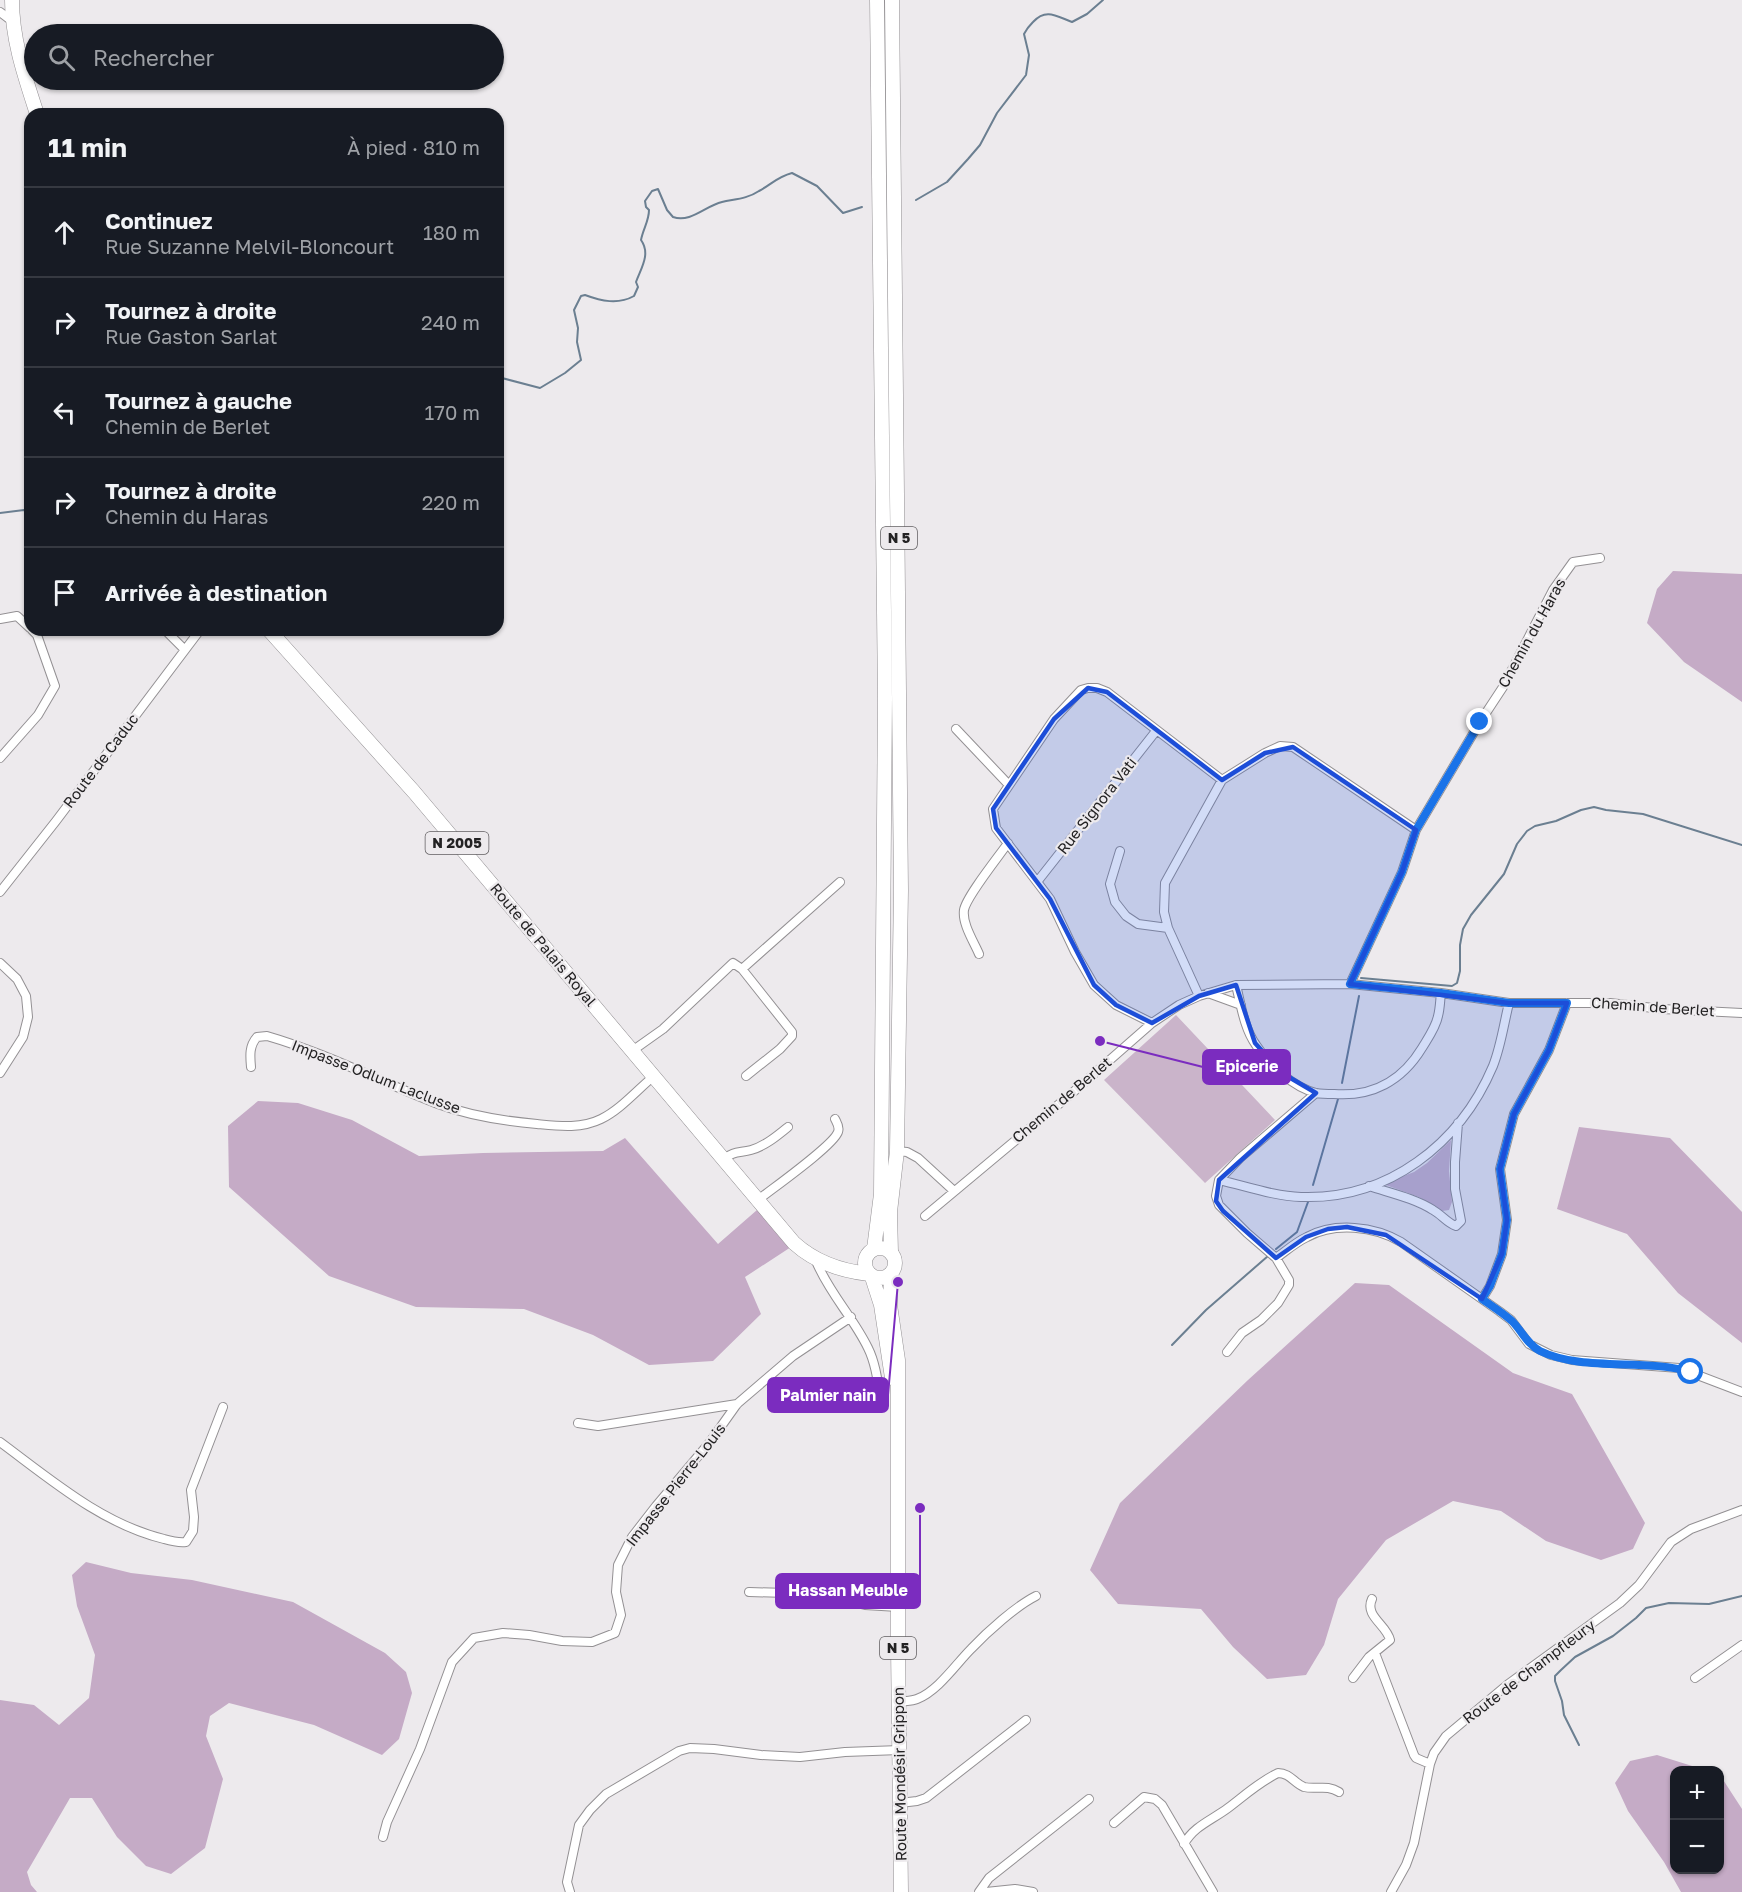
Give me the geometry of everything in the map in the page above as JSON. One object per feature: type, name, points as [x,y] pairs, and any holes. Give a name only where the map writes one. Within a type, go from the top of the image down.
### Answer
[{"type":"main road","points":[[12,0],[3,15],[24,76]]},
{"type":"main road","name":"N 5","points":[[871,1276],[866,1268],[881,1190],[885,698],[878,0]]},
{"type":"main road","name":"N 5","points":[[891,1274],[896,1263],[891,1253],[890,1212],[897,1151],[902,890],[892,0]]},
{"type":"main road","points":[[29,90],[36,108]]},
{"type":"main road","name":"Route de Palais Royal","points":[[274,636],[414,792],[794,1244],[816,1261],[871,1276]]},
{"type":"main road","points":[[881,1190],[888,1157],[892,1152],[897,1151]]},
{"type":"main road","points":[[816,1261],[840,1264],[883,1248],[891,1253]]},
{"type":"main road","points":[[871,1276],[882,1279],[891,1274]]},
{"type":"main road","name":"Route Mondésir Grippon","points":[[891,1274],[890,1305],[898,1360],[901,1892]]},
{"type":"main road","name":"Route Mondésir Grippon","points":[[871,1276],[880,1305],[888,1364],[897,1404]]},
{"type":"street","name":"Chemin du Haras","points":[[1350,984],[1402,872],[1416,830],[1503,687],[1553,590],[1573,562],[1600,558]]},
{"type":"street","points":[[0,619],[17,616],[24,623]]},
{"type":"street","points":[[0,758],[38,715],[55,686],[35,636]]},
{"type":"street","points":[[171,636],[184,649]]},
{"type":"street","name":"Route de Caduc","points":[[0,892],[195,636]]},
{"type":"street","points":[[1152,1023],[1116,1005],[1094,985],[1075,952],[1050,898],[996,828],[993,809],[1054,719],[1081,690],[1088,688],[1097,688],[1107,692],[1222,780]]},
{"type":"street","points":[[956,729],[1010,785]]},
{"type":"street","name":"Rue Signora Vati","points":[[1037,882],[1156,730]]},
{"type":"street","points":[[1241,1005],[1203,995],[1168,927],[1164,912],[1165,883],[1222,780],[1280,746],[1293,747],[1416,830]]},
{"type":"street","points":[[979,954],[965,921],[964,910],[971,895],[1008,843]]},
{"type":"street","points":[[1120,851],[1110,884],[1115,902],[1126,916],[1138,924],[1168,927]]},
{"type":"street","points":[[742,969],[840,882]]},
{"type":"street","points":[[0,963],[17,979],[26,996],[28,1017],[23,1037],[0,1073]]},
{"type":"street","points":[[632,1051],[663,1029],[733,963],[742,969],[792,1032],[792,1036],[780,1049],[746,1076]]},
{"type":"street","name":"Chemin de Berlet","points":[[925,1216],[1152,1023],[1179,1005],[1236,985],[1350,984],[1441,993],[1509,1003],[1610,1003],[1662,1009],[1742,1013]]},
{"type":"street","points":[[1236,985],[1248,1029],[1266,1058],[1297,1084],[1316,1093],[1358,1095],[1393,1080],[1419,1054],[1438,1017],[1441,993]]},
{"type":"street","points":[[1219,1180],[1300,1197],[1339,1195],[1394,1177],[1419,1162],[1450,1134],[1476,1100],[1494,1064],[1509,1003]]},
{"type":"street","points":[[1482,1299],[1490,1286],[1502,1254],[1507,1220],[1500,1169],[1514,1114],[1549,1050],[1567,1003]]},
{"type":"street","name":"Impasse Odlum Laclusse","points":[[250,1067],[252,1042],[257,1037],[267,1036],[448,1107],[475,1115],[566,1126],[600,1120],[612,1113],[654,1076]]},
{"type":"street","points":[[1227,1352],[1242,1333],[1269,1313],[1286,1292],[1290,1280],[1276,1258],[1223,1211],[1216,1201],[1219,1180],[1240,1158],[1316,1093]]},
{"type":"street","points":[[758,1200],[832,1141],[839,1128],[835,1119]]},
{"type":"street","points":[[1370,1186],[1434,1210],[1450,1224],[1456,1226],[1461,1221],[1455,1180],[1458,1123]]},
{"type":"street","points":[[724,1159],[734,1152],[749,1151],[770,1141],[788,1127]]},
{"type":"street","points":[[897,1151],[907,1152],[918,1158],[954,1191]]},
{"type":"street","points":[[1276,1258],[1306,1237],[1328,1229],[1347,1227],[1375,1232],[1401,1242],[1511,1320],[1529,1344],[1551,1355],[1572,1360],[1678,1368],[1742,1392]]},
{"type":"street","points":[[816,1261],[828,1287],[850,1317],[869,1349],[881,1402]]},
{"type":"street","name":"Impasse Pierre-Louis","points":[[383,1837],[387,1822],[420,1749],[452,1662],[474,1638],[503,1633],[562,1641],[592,1642],[615,1633],[621,1615],[616,1592],[618,1565],[632,1537],[710,1442],[737,1404],[793,1356],[850,1317]]},
{"type":"street","points":[[578,1423],[598,1426],[737,1404]]},
{"type":"street","points":[[0,1442],[74,1497],[149,1536],[180,1543],[186,1542],[194,1531],[190,1490],[223,1407]]},
{"type":"street","name":"Route de Champfleury","points":[[1390,1892],[1406,1866],[1414,1843],[1430,1764],[1434,1753],[1446,1736],[1507,1685],[1620,1603],[1639,1585],[1671,1542],[1691,1529],[1741,1512]]},
{"type":"street","points":[[750,1592],[820,1594],[865,1605],[898,1607]]},
{"type":"street","points":[[899,1702],[915,1700],[930,1691],[977,1644],[1024,1603],[1036,1596]]},
{"type":"street","points":[[1353,1678],[1369,1657],[1390,1640],[1371,1613],[1372,1599]]},
{"type":"street","points":[[1695,1678],[1742,1645]]},
{"type":"street","points":[[1376,1653],[1414,1755],[1430,1764]]},
{"type":"street","points":[[900,1803],[917,1802],[927,1798],[1026,1720]]},
{"type":"street","points":[[570,1892],[567,1882],[579,1825],[590,1810],[606,1794],[679,1751],[690,1748],[714,1749],[800,1757],[845,1752],[900,1750]]},
{"type":"street","points":[[1184,1844],[1190,1834],[1208,1820],[1278,1773],[1288,1775],[1300,1785],[1308,1788],[1326,1787],[1339,1792]]},
{"type":"street","points":[[1114,1823],[1144,1797],[1155,1799],[1162,1805],[1214,1892]]},
{"type":"street","points":[[979,1892],[989,1878],[1089,1799]]},
{"type":"street","points":[[987,1892],[999,1890],[1033,1892]]},
{"type":"highlighted area","points":[[1088,688],[1107,692],[1222,780],[1265,753],[1293,747],[1416,830],[1402,872],[1350,984],[1509,1003],[1567,1003],[1549,1050],[1514,1114],[1500,1169],[1507,1220],[1502,1254],[1482,1299],[1386,1235],[1347,1227],[1328,1229],[1306,1237],[1276,1258],[1223,1211],[1216,1201],[1219,1180],[1316,1093],[1282,1073],[1255,1043],[1236,985],[1199,996],[1152,1023],[1116,1005],[1094,985],[1050,899],[996,828],[993,809],[1054,719]]},
{"type":"shaded area","points":[[1673,571],[1742,574],[1742,702],[1684,662],[1647,623],[1657,589]]},
{"type":"shaded area","points":[[1176,1015],[1275,1120],[1205,1183],[1104,1080]]},
{"type":"shaded area","points":[[258,1101],[298,1103],[352,1120],[419,1156],[603,1151],[625,1138],[718,1244],[757,1210],[791,1247],[745,1277],[761,1314],[713,1361],[649,1365],[593,1335],[524,1309],[416,1307],[329,1276],[229,1187],[228,1126]]},
{"type":"shaded area","points":[[1579,1127],[1670,1138],[1742,1212],[1742,1343],[1678,1293],[1627,1234],[1557,1209]]},
{"type":"shaded area","points":[[1451,1140],[1449,1171],[1452,1202],[1449,1210],[1442,1211],[1419,1197],[1383,1184],[1414,1172]]},
{"type":"shaded area","points":[[1355,1283],[1389,1285],[1513,1373],[1572,1394],[1645,1523],[1633,1549],[1601,1560],[1546,1541],[1501,1511],[1453,1501],[1386,1540],[1338,1599],[1324,1645],[1306,1675],[1267,1679],[1233,1647],[1201,1609],[1118,1604],[1090,1570],[1120,1503],[1248,1380]]},
{"type":"shaded area","points":[[86,1562],[131,1573],[192,1580],[293,1602],[385,1653],[406,1672],[412,1693],[399,1739],[382,1755],[314,1725],[229,1703],[210,1716],[206,1736],[223,1779],[205,1848],[171,1874],[146,1866],[117,1837],[92,1798],[70,1798],[27,1872],[31,1885],[37,1892],[0,1892],[0,1700],[34,1705],[59,1725],[89,1698],[95,1655],[77,1606],[72,1575]]},
{"type":"shaded area","points":[[1657,1755],[1692,1766],[1670,1766],[1670,1873],[1628,1811],[1615,1783],[1630,1761]]},
{"type":"shaded area","points":[[1724,1781],[1742,1809],[1742,1892],[1681,1892],[1671,1874],[1724,1874]]},
{"type":"waterway","points":[[916,200],[947,182],[968,159],[980,145],[997,113],[1026,75],[1029,55],[1024,34],[1032,23],[1047,14],[1072,22],[1087,14],[1103,0]]},
{"type":"waterway","points":[[504,379],[540,388],[581,360],[574,310],[581,296],[616,301],[634,296],[645,256],[641,240],[649,214],[645,201],[652,191],[658,189],[667,210],[673,217],[686,218],[716,204],[750,196],[792,173],[817,186],[843,213],[862,207]]},
{"type":"waterway","points":[[0,513],[24,510]]},
{"type":"waterway","points":[[1361,978],[1452,986],[1457,983],[1463,929],[1471,915],[1504,874],[1517,844],[1527,831],[1535,826],[1594,807],[1643,814],[1742,845]]},
{"type":"waterway","points":[[1342,1083],[1359,996]]},
{"type":"waterway","points":[[1313,1185],[1338,1099]]},
{"type":"waterway","points":[[1276,1249],[1297,1232],[1308,1202]]},
{"type":"waterway","points":[[1172,1345],[1206,1310],[1268,1256]]},
{"type":"waterway","points":[[1579,1745],[1564,1715],[1555,1681],[1555,1676],[1575,1657],[1613,1636],[1646,1608],[1669,1603],[1709,1604],[1742,1596]]},
{"type":"place","name":"Epicerie","points":[[1100,1041]]},
{"type":"place","name":"Palmier nain","points":[[898,1282]]},
{"type":"place","name":"Hassan Meuble","points":[[920,1508]]},
{"type":"route","points":[[1480,722],[1416,830],[1402,872],[1350,984],[1441,993],[1509,1003],[1567,1003],[1549,1050],[1514,1114],[1500,1169],[1507,1220],[1502,1254],[1490,1286],[1482,1299],[1511,1320],[1529,1344],[1551,1355],[1572,1360],[1670,1366],[1691,1372]]}]
